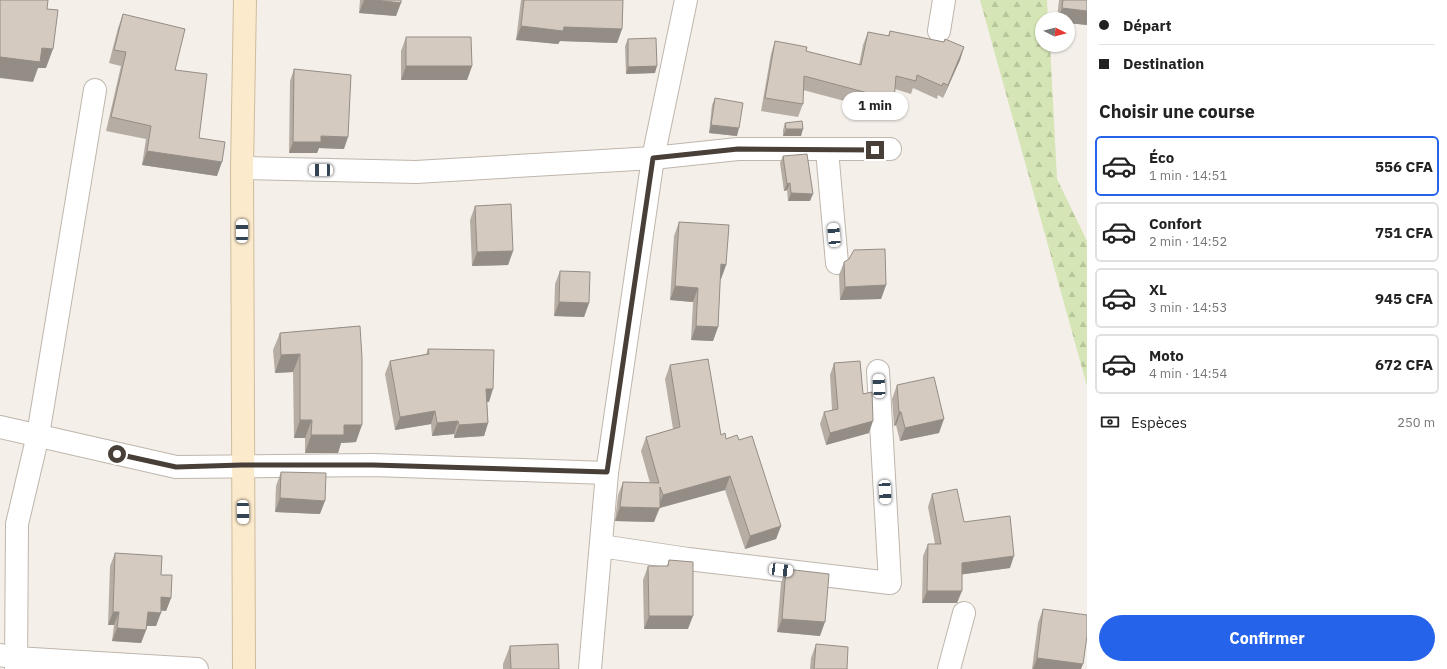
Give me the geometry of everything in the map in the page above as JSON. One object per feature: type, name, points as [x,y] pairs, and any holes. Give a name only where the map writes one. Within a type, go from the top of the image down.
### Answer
[{"type":"street","points":[[244,669],[242,168],[245,0]]},
{"type":"street","points":[[590,669],[607,472],[653,158],[686,0]]},
{"type":"street","points":[[939,31],[944,0]]},
{"type":"street","points":[[95,90],[38,435],[17,524],[10,660],[197,669]]},
{"type":"street","points":[[242,168],[416,172],[653,158],[738,149],[890,149]]},
{"type":"street","points":[[827,150],[837,263]]},
{"type":"street","points":[[601,546],[688,559],[890,583],[878,371]]},
{"type":"street","points":[[0,427],[176,467],[242,465],[373,465],[607,472]]},
{"type":"street","points":[[949,669],[964,613]]},
{"type":"green space","points":[[980,0],[1047,0],[1048,12],[1035,12],[1035,52],[1050,52],[1057,179],[1087,241],[1087,386]]},
{"type":"building","points":[[0,0],[48,0],[47,9],[58,10],[53,49],[42,48],[40,62],[0,57]]},
{"type":"building","points":[[375,0],[401,0],[401,3]]},
{"type":"building","points":[[524,0],[623,0],[622,29],[564,27],[563,31],[521,26]]},
{"type":"building","points":[[1063,0],[1087,0],[1087,11],[1062,8]]},
{"type":"building","points":[[123,14],[185,29],[175,70],[207,74],[199,138],[225,142],[222,162],[147,151],[151,126],[111,117],[126,52],[114,50]]},
{"type":"building","points":[[890,31],[944,42],[945,39],[964,47],[948,85],[943,83],[942,86],[917,75],[916,81],[896,76],[894,100],[804,76],[803,104],[765,98],[775,41],[807,47],[806,51],[861,65],[868,32],[889,36]]},
{"type":"building","points":[[406,37],[471,37],[472,66],[406,66]]},
{"type":"building","points":[[656,38],[657,66],[628,67],[628,39]]},
{"type":"building","points":[[294,69],[351,75],[348,137],[321,136],[321,142],[293,142]]},
{"type":"building","points":[[715,98],[743,103],[739,128],[711,125]]},
{"type":"building","points":[[802,121],[803,129],[786,129],[785,123]]},
{"type":"building","points":[[807,154],[813,194],[791,193],[790,183],[787,184],[783,156]]},
{"type":"building","points":[[511,204],[513,251],[477,252],[475,206]]},
{"type":"building","points":[[679,222],[729,225],[726,265],[721,264],[718,327],[696,326],[698,288],[675,286]]},
{"type":"building","points":[[885,249],[886,285],[845,287],[844,262],[849,259],[854,250]]},
{"type":"building","points":[[560,271],[590,272],[589,303],[559,302]]},
{"type":"building","points":[[360,326],[362,358],[362,425],[344,425],[344,435],[311,435],[312,420],[300,420],[300,354],[281,355],[280,333]]},
{"type":"building","points":[[428,349],[494,350],[493,389],[486,389],[488,423],[459,425],[458,421],[437,423],[435,411],[400,417],[390,361],[429,354]]},
{"type":"building","points":[[708,359],[721,435],[725,433],[726,439],[737,435],[739,440],[752,436],[781,526],[750,536],[730,476],[663,495],[660,487],[660,508],[620,507],[623,482],[659,483],[646,437],[680,427],[670,365]]},
{"type":"building","points":[[860,361],[863,394],[872,392],[873,421],[830,433],[824,412],[838,409],[834,363]]},
{"type":"building","points":[[934,377],[944,419],[905,428],[901,412],[899,412],[897,385]]},
{"type":"building","points":[[281,472],[326,473],[325,501],[280,498]]},
{"type":"building","points":[[957,489],[964,522],[1010,516],[1014,556],[962,563],[962,591],[927,591],[928,544],[941,544],[932,494]]},
{"type":"building","points":[[115,553],[162,556],[161,575],[172,575],[171,598],[161,597],[161,613],[148,612],[146,630],[117,628],[119,612],[113,612]]},
{"type":"building","points":[[669,560],[693,562],[693,616],[649,616],[648,566],[668,566]]},
{"type":"building","points":[[786,569],[829,574],[825,622],[782,619]]},
{"type":"building","points":[[1043,609],[1087,615],[1087,636],[1083,664],[1037,658]]},
{"type":"building","points":[[558,644],[559,669],[511,669],[510,646]]},
{"type":"building","points":[[816,644],[848,647],[847,669],[814,669]]},
{"type":"route","points":[[117,454],[176,467],[242,465],[373,465],[607,472],[653,158],[738,149],[875,150]]}]
